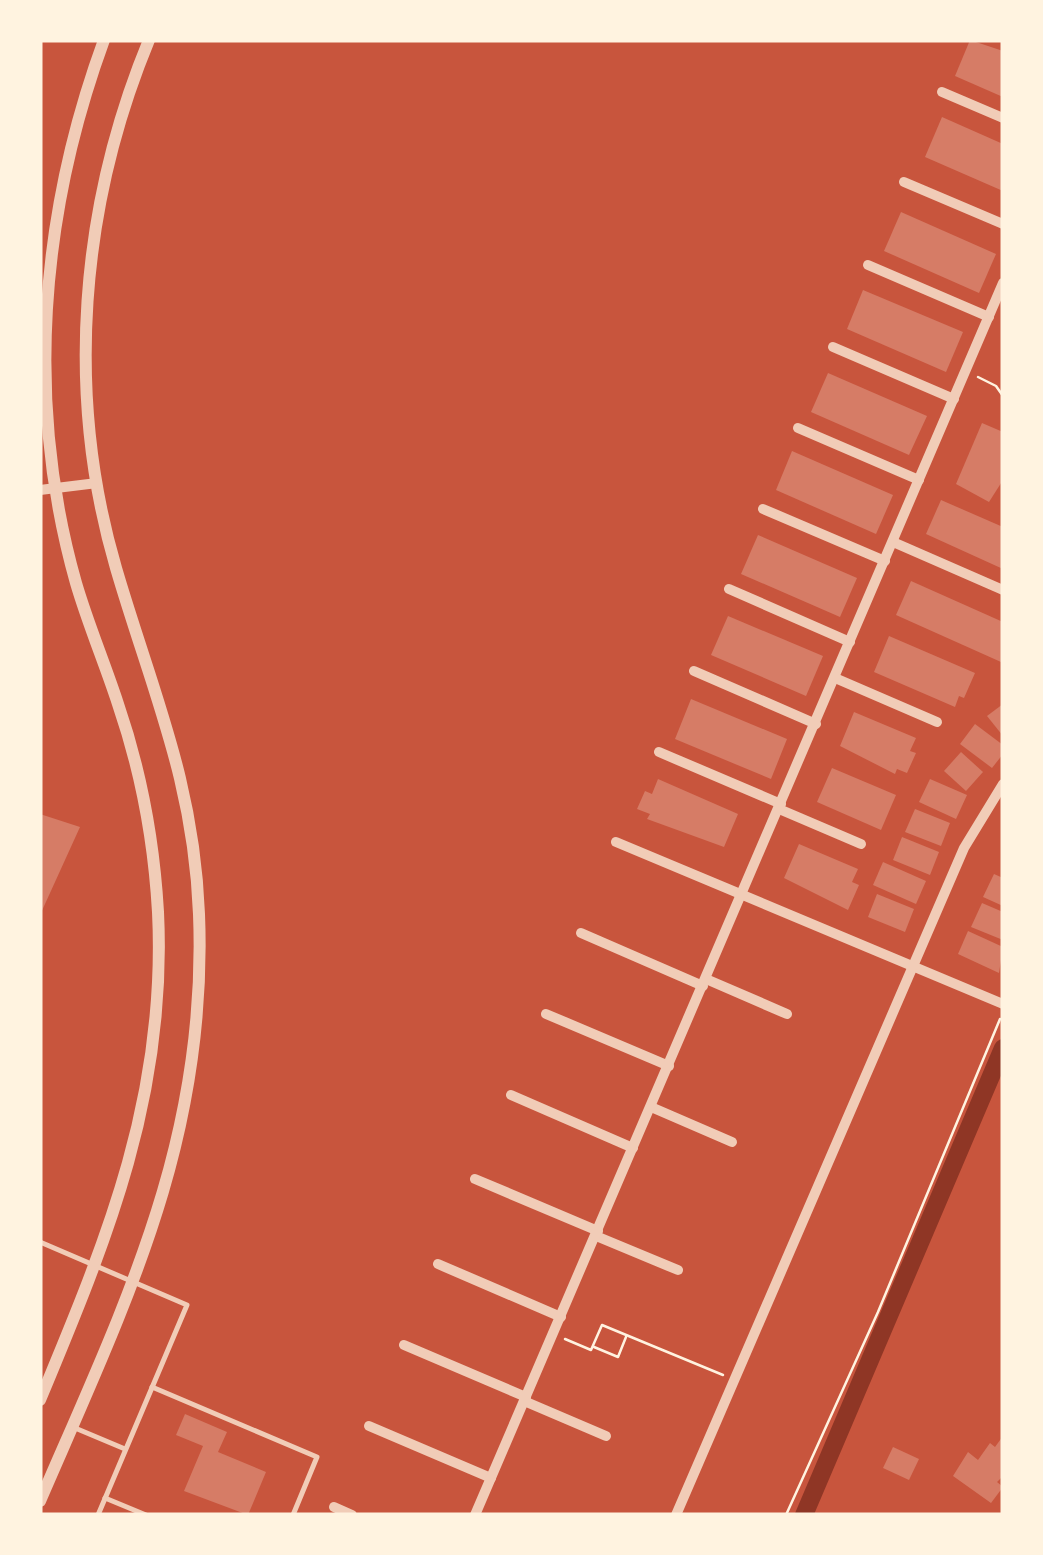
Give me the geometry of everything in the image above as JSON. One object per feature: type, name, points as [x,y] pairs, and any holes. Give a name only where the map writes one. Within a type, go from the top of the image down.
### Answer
[{"type":"street","points":[[40,1400],[96,1266],[129,1172],[146,1099],[158,998],[158,912],[141,787],[118,704],[76,583],[56,488],[44,356],[50,264],[66,161],[104,40]]},
{"type":"street","points":[[40,1501],[134,1282],[168,1187],[191,1082],[199,999],[199,912],[190,821],[175,746],[115,564],[97,483],[86,374],[91,254],[114,140],[149,40]]},
{"type":"street","points":[[942,92],[1003,118]]},
{"type":"street","points":[[904,182],[1003,224]]},
{"type":"street","points":[[868,265],[989,317]]},
{"type":"street","points":[[475,1515],[1003,284]]},
{"type":"street","points":[[833,347],[954,399]]},
{"type":"street","points":[[798,428],[919,480]]},
{"type":"street","points":[[40,490],[97,483]]},
{"type":"street","points":[[763,509],[884,562]]},
{"type":"street","points":[[893,542],[1003,590]]},
{"type":"street","points":[[728,589],[850,642]]},
{"type":"street","points":[[694,671],[816,724]]},
{"type":"street","points":[[835,678],[937,722]]},
{"type":"street","points":[[659,752],[861,844]]},
{"type":"street","points":[[676,1515],[972,829],[1003,784]]},
{"type":"street","points":[[616,842],[1003,1004]]},
{"type":"street","points":[[581,933],[787,1014]]},
{"type":"street","points":[[546,1014],[668,1066]]},
{"type":"street","points":[[511,1096],[634,1148]]},
{"type":"street","points":[[651,1107],[732,1142]]},
{"type":"street","points":[[476,1178],[678,1270]]},
{"type":"street","points":[[438,1264],[560,1316]]},
{"type":"street","points":[[404,1345],[606,1436]]},
{"type":"street","points":[[369,1426],[491,1478]]},
{"type":"street","points":[[334,1508],[352,1515]]},
{"type":"lane","points":[[40,1242],[187,1305],[98,1515]]},
{"type":"lane","points":[[152,1387],[317,1458],[293,1515]]},
{"type":"lane","points":[[72,1427],[126,1450]]},
{"type":"lane","points":[[105,1498],[146,1515]]},
{"type":"path","points":[[966,372],[996,386],[1003,396]]},
{"type":"path","points":[[786,1515],[878,1312],[1003,1013]]},
{"type":"path","points":[[553,1334],[591,1350],[602,1324],[734,1380]]},
{"type":"path","points":[[593,1346],[618,1357],[627,1335]]},
{"type":"building","points":[[970,40],[1003,51],[1003,97],[955,76]]},
{"type":"building","points":[[942,117],[1003,144],[1003,191],[925,157]]},
{"type":"building","points":[[901,212],[996,254],[979,293],[884,251]]},
{"type":"building","points":[[863,290],[963,332],[946,372],[847,329]]},
{"type":"building","points":[[828,373],[927,416],[909,455],[811,412]]},
{"type":"building","points":[[982,423],[1003,432],[1003,480],[989,502],[956,484]]},
{"type":"building","points":[[792,451],[893,495],[876,534],[776,490]]},
{"type":"building","points":[[941,500],[1003,527],[1003,569],[926,534]]},
{"type":"building","points":[[758,535],[857,578],[840,617],[741,574]]},
{"type":"building","points":[[911,581],[1003,622],[1001,662],[896,615]]},
{"type":"building","points":[[728,616],[823,656],[806,696],[711,655]]},
{"type":"building","points":[[889,636],[975,673],[964,698],[959,696],[955,707],[874,672]]},
{"type":"building","points":[[691,699],[787,739],[771,779],[675,739]]},
{"type":"building","points":[[1003,704],[1003,736],[987,716]]},
{"type":"building","points":[[854,712],[916,738],[910,751],[916,753],[907,773],[897,769],[895,774],[840,746]]},
{"type":"building","points":[[975,724],[1003,745],[1003,754],[992,768],[960,744]]},
{"type":"building","points":[[961,752],[983,772],[966,791],[944,771]]},
{"type":"building","points":[[832,768],[896,795],[881,830],[817,802]]},
{"type":"building","points":[[658,779],[738,814],[724,847],[647,819],[650,814],[637,809],[645,791],[652,794]]},
{"type":"building","points":[[930,779],[967,795],[956,819],[919,802]]},
{"type":"building","points":[[915,809],[950,823],[941,846],[905,832]]},
{"type":"building","points":[[40,814],[80,827],[40,915]]},
{"type":"building","points":[[902,837],[939,852],[930,875],[893,860]]},
{"type":"building","points":[[799,844],[858,869],[852,882],[859,885],[848,910],[784,878]]},
{"type":"building","points":[[883,862],[926,881],[916,904],[873,885]]},
{"type":"building","points":[[994,874],[1003,878],[1003,906],[983,897]]},
{"type":"building","points":[[877,894],[914,909],[905,932],[868,917]]},
{"type":"building","points":[[982,903],[1003,912],[1003,940],[971,927]]},
{"type":"building","points":[[968,931],[1003,947],[999,973],[958,954]]},
{"type":"building","points":[[185,1414],[227,1432],[218,1452],[266,1472],[248,1515],[184,1491],[203,1446],[176,1435]]},
{"type":"building","points":[[1003,1436],[1003,1476],[997,1482],[1003,1487],[991,1503],[953,1476],[968,1452],[978,1460],[990,1443],[995,1447]]},
{"type":"building","points":[[893,1447],[919,1459],[909,1480],[883,1468]]},
{"type":"waterway","points":[[804,1515],[1003,1048]]}]
